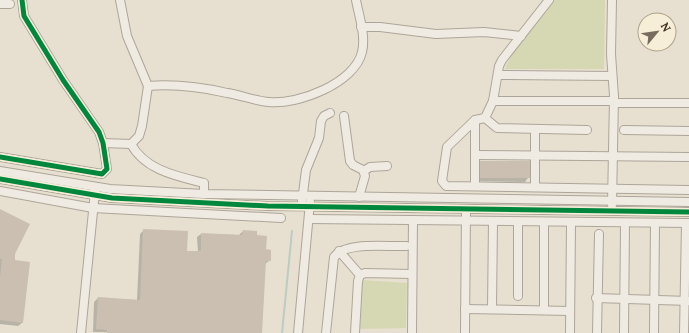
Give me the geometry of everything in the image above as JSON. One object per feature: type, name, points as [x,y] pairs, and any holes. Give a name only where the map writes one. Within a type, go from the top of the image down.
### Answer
[{"type":"street","points":[[0,157],[102,174],[107,169],[103,142],[99,132],[63,80],[24,16],[22,0]]},
{"type":"street","points":[[103,142],[131,144],[139,136],[148,86],[127,36],[120,0]]},
{"type":"street","points":[[148,86],[164,85],[226,92],[268,102],[283,102],[321,91],[340,81],[353,70],[362,50],[361,27],[356,0]]},
{"type":"street","points":[[550,0],[502,60],[493,101],[484,118],[475,120],[447,147],[442,181],[446,186],[689,190]]},
{"type":"street","points":[[612,0],[612,76],[614,102],[612,205]]},
{"type":"street","points":[[0,4],[10,4]]},
{"type":"street","points":[[361,27],[387,28],[436,34],[484,32],[521,36]]},
{"type":"street","points":[[498,75],[612,76]]},
{"type":"street","points":[[493,101],[689,103]]},
{"type":"street","points":[[301,206],[306,170],[319,138],[321,121],[324,116],[330,113]]},
{"type":"street","points":[[344,116],[350,161],[353,165],[364,171]]},
{"type":"street","points":[[484,118],[497,128],[587,130]]},
{"type":"street","points":[[475,120],[475,186]]},
{"type":"street","points":[[535,129],[535,187]]},
{"type":"street","points":[[624,130],[689,131]]},
{"type":"street","points":[[131,144],[135,152],[150,165],[171,174],[204,183],[204,194]]},
{"type":"street","points":[[475,155],[613,158],[689,157]]},
{"type":"street","points":[[359,197],[364,171],[370,167],[387,166]]},
{"type":"street","points":[[0,171],[110,189],[204,194],[612,205],[689,212]]},
{"type":"street","points":[[0,179],[112,198],[301,206],[466,209],[689,202]]},
{"type":"street","points":[[81,333],[96,186]]},
{"type":"street","points":[[0,191],[93,208],[281,218]]},
{"type":"street","points":[[304,333],[298,333],[311,197]]},
{"type":"street","points":[[465,333],[466,209]]},
{"type":"street","points":[[309,219],[571,223],[687,223],[687,301],[684,333]]},
{"type":"street","points":[[412,333],[413,220]]},
{"type":"street","points":[[492,310],[493,221]]},
{"type":"street","points":[[518,222],[518,296]]},
{"type":"street","points":[[544,222],[544,310]]},
{"type":"street","points":[[570,333],[571,223]]},
{"type":"street","points":[[624,333],[625,223]]},
{"type":"street","points":[[654,333],[655,223]]},
{"type":"street","points":[[597,333],[596,298],[599,234]]},
{"type":"street","points":[[326,333],[334,257],[339,251],[349,247],[406,246]]},
{"type":"street","points":[[339,251],[360,275]]},
{"type":"street","points":[[360,275],[365,273],[412,274]]},
{"type":"street","points":[[355,333],[358,280],[360,275]]},
{"type":"street","points":[[596,298],[687,301]]},
{"type":"street","points":[[465,309],[570,311]]},
{"type":"green space","points":[[553,0],[605,0],[604,69],[505,69],[515,50]]},
{"type":"green space","points":[[362,280],[407,283],[406,328],[360,329]]},
{"type":"building","points":[[480,161],[530,161],[530,178],[480,178]]},
{"type":"building","points":[[0,209],[30,224],[15,254],[15,260],[30,262],[23,323],[0,320],[0,277],[2,259],[0,259]]},
{"type":"building","points":[[143,229],[188,231],[187,251],[201,251],[201,233],[242,235],[243,230],[257,231],[257,235],[267,236],[266,249],[271,250],[271,261],[266,261],[262,333],[107,333],[107,330],[96,329],[98,297],[140,300]]},
{"type":"waterway","points":[[282,333],[292,231]]},
{"type":"cycle path","points":[[0,157],[102,174],[107,169],[103,143],[99,132],[63,80],[24,16],[22,0]]},
{"type":"cycle path","points":[[0,179],[112,198],[268,206],[689,212]]}]
